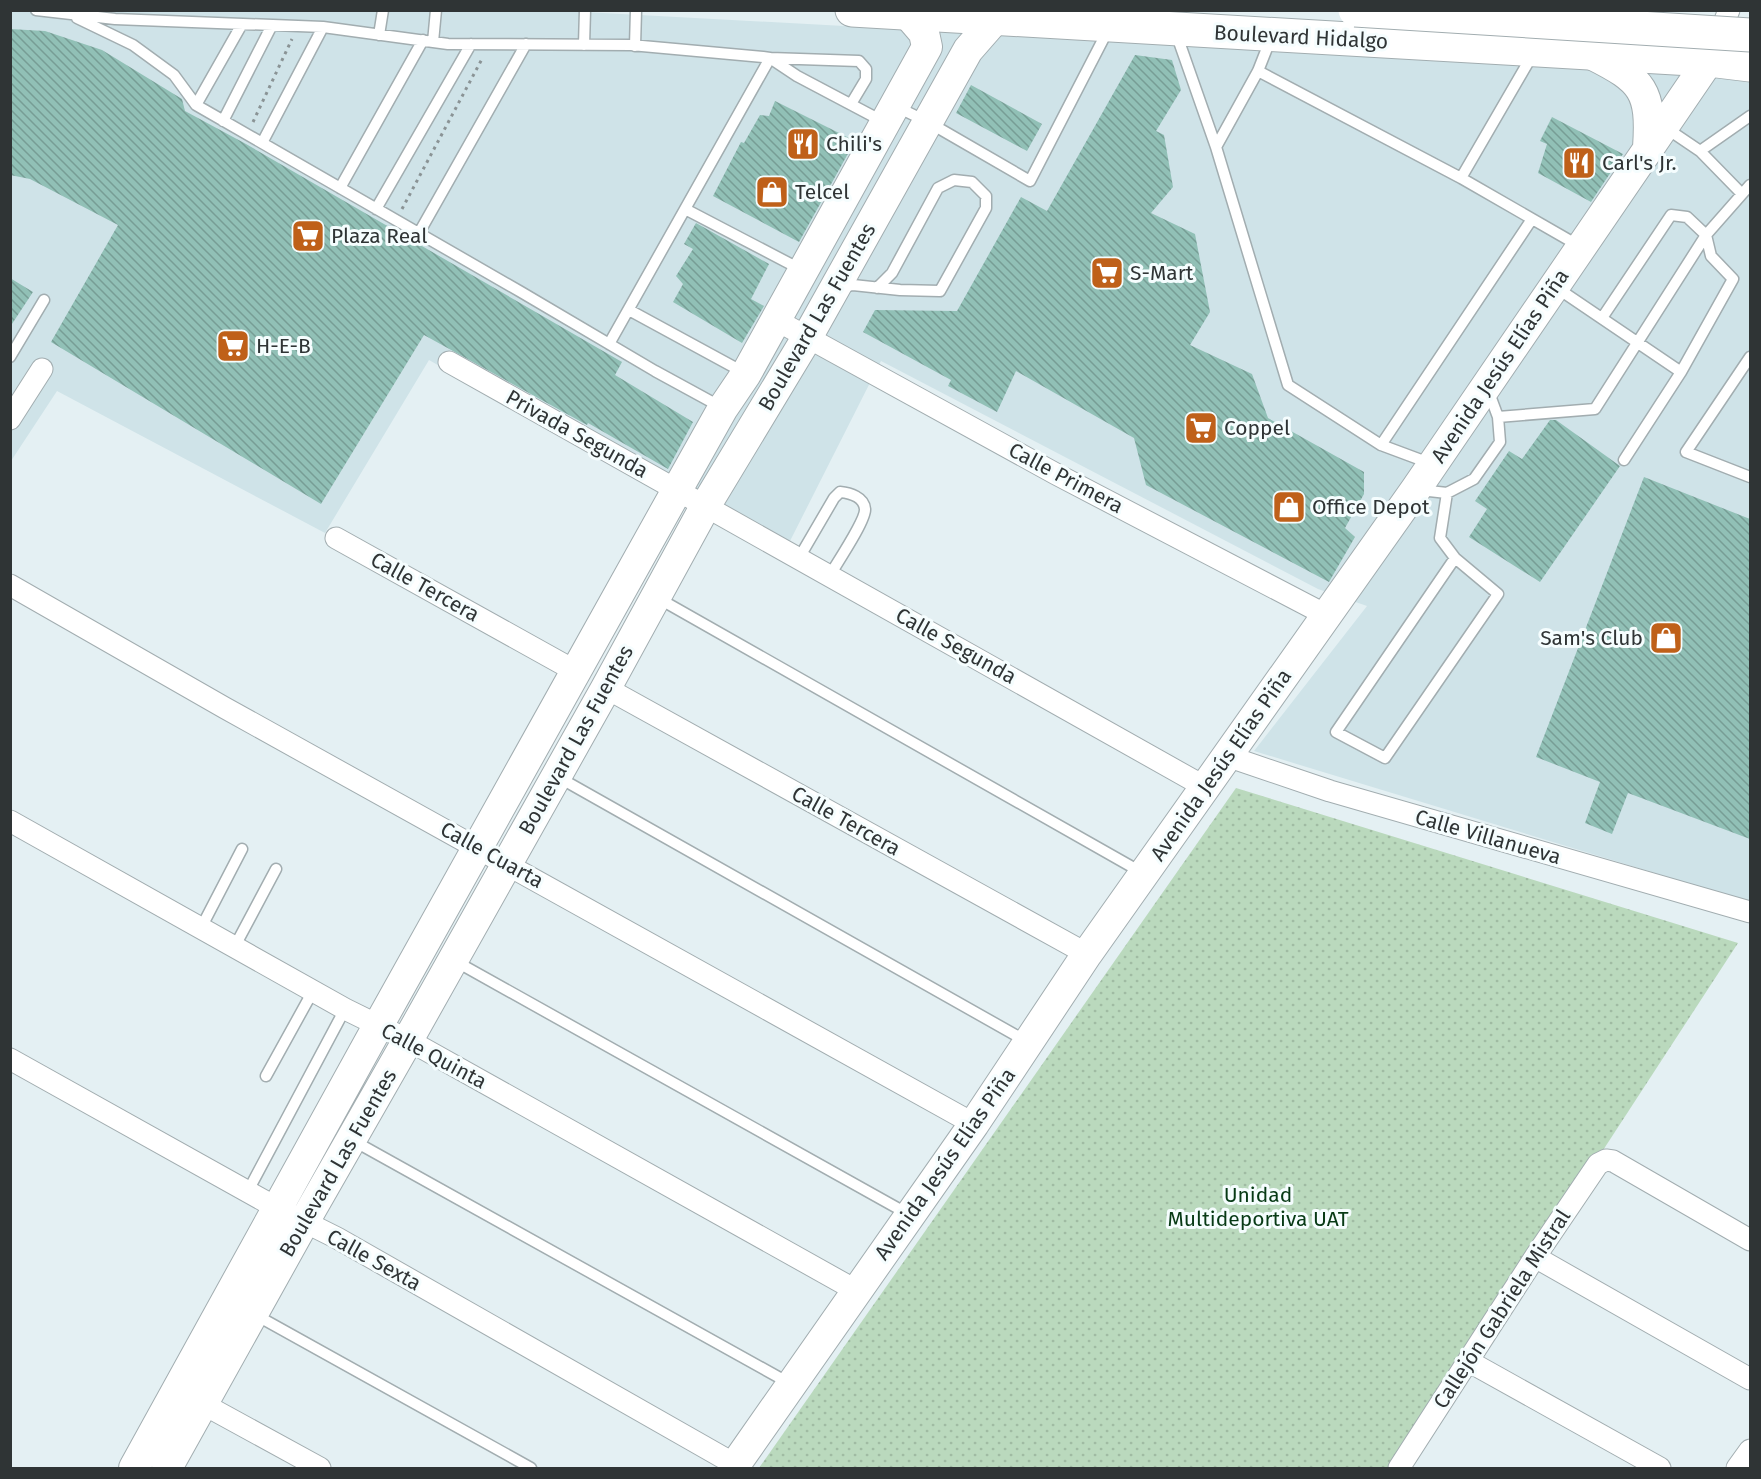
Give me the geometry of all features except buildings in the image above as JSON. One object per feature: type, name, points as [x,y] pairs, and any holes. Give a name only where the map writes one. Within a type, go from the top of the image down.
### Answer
[{"type":"main road","name":"Boulevard Hidalgo","points":[[852,10],[1709,60],[1750,65]]},
{"type":"main road","name":"Boulevard Hidalgo","points":[[1355,10],[1750,35]]},
{"type":"main road","points":[[1728,10],[1750,12]]},
{"type":"street","points":[[1709,60],[1728,10]]},
{"type":"street","name":"Boulevard Las Fuentes","points":[[134,1468],[477,848],[723,408],[746,374],[927,47],[924,33],[906,12]]},
{"type":"street","name":"Boulevard Las Fuentes","points":[[167,1468],[303,1222],[606,688],[706,505],[808,336],[968,50],[996,18]]},
{"type":"street","points":[[1593,55],[1627,74],[1646,97],[1650,121],[1656,137]]},
{"type":"street","name":"Avenida Jesús Elías Piña","points":[[734,1467],[974,1124],[1087,954],[1433,465],[1486,384],[1709,60]]},
{"type":"street","points":[[825,232],[856,251]]},
{"type":"street","name":"Calle Primera","points":[[776,320],[1056,474],[1326,615]]},
{"type":"street","name":"Privada Segunda","points":[[449,362],[706,505]]},
{"type":"street","points":[[10,419],[42,369]]},
{"type":"street","name":"Calle Segunda","points":[[706,505],[1205,787]]},
{"type":"street","name":"Calle Tercera","points":[[336,538],[577,672]]},
{"type":"street","name":"Calle Cuarta","points":[[10,585],[225,708],[974,1124]]},
{"type":"street","name":"Calle Tercera","points":[[606,688],[1087,954]]},
{"type":"street","name":"Calle Villanueva","points":[[1227,756],[1330,791],[1750,909]]},
{"type":"street","name":"Calle Quinta","points":[[10,820],[345,1009],[408,1040],[857,1291]]},
{"type":"street","name":"Calle Sexta","points":[[10,1059],[277,1208],[337,1238],[734,1467]]},
{"type":"street","name":"Callejón Gabriela Mistral","points":[[1402,1467],[1535,1257],[1598,1164],[1606,1160],[1614,1161],[1750,1240]]},
{"type":"street","points":[[1535,1257],[1750,1379]]},
{"type":"street","points":[[1468,1361],[1660,1468]]},
{"type":"street","points":[[203,1404],[320,1468]]},
{"type":"street","points":[[1737,1468],[1750,1450]]},
{"type":"lane","points":[[36,10],[115,19],[323,27],[428,41],[471,44],[635,46],[770,58],[859,61],[866,69],[866,79],[851,104]]},
{"type":"lane","points":[[379,34],[382,10]]},
{"type":"lane","points":[[340,188],[428,41],[436,10]]},
{"type":"lane","points":[[584,45],[585,10]]},
{"type":"lane","points":[[635,46],[636,10]]},
{"type":"lane","points":[[69,14],[133,45],[174,75],[196,105],[723,408]]},
{"type":"lane","points":[[196,105],[242,24]]},
{"type":"lane","points":[[223,121],[272,25]]},
{"type":"lane","points":[[770,58],[798,76],[851,104],[928,122],[1030,181],[1110,26]]},
{"type":"lane","points":[[262,143],[323,27]]},
{"type":"lane","points":[[1175,30],[1216,147],[1288,385],[1381,445],[1433,465]]},
{"type":"lane","points":[[1216,147],[1258,71],[1273,34]]},
{"type":"lane","points":[[376,209],[471,44]]},
{"type":"lane","points":[[419,233],[526,45]]},
{"type":"lane","points":[[1461,178],[1534,51]]},
{"type":"lane","points":[[609,344],[770,58]]},
{"type":"lane","points":[[1258,71],[1461,178],[1581,247]]},
{"type":"lane","points":[[1700,151],[1750,116]]},
{"type":"lane","points":[[1656,137],[1700,151],[1742,194]]},
{"type":"lane","points":[[834,290],[853,285],[877,288],[940,291],[986,208],[986,196],[972,182],[954,180],[938,188],[892,273],[877,288]]},
{"type":"lane","points":[[1498,417],[1595,408],[1706,235],[1750,185]]},
{"type":"lane","points":[[685,209],[803,271]]},
{"type":"lane","points":[[1602,318],[1671,215],[1687,217],[1706,235],[1711,256],[1733,279],[1681,372],[1624,459]]},
{"type":"lane","points":[[1381,445],[1532,219]]},
{"type":"lane","points":[[1554,286],[1681,372]]},
{"type":"lane","points":[[10,357],[44,300]]},
{"type":"lane","points":[[629,310],[746,374]]},
{"type":"lane","points":[[1750,357],[1686,452],[1750,477]]},
{"type":"lane","points":[[1416,489],[1447,493],[1474,479],[1500,442],[1498,417],[1486,384]]},
{"type":"lane","points":[[799,558],[834,498],[840,492],[849,493],[862,501],[865,510],[861,522],[830,575]]},
{"type":"lane","points":[[1447,493],[1440,538],[1455,558],[1498,594],[1384,758],[1336,732],[1455,558]]},
{"type":"lane","points":[[656,597],[1145,873]]},
{"type":"lane","points":[[555,776],[1029,1042]]},
{"type":"lane","points":[[201,928],[242,849]]},
{"type":"lane","points":[[235,946],[276,869]]},
{"type":"lane","points":[[452,960],[910,1215]]},
{"type":"lane","points":[[266,1076],[313,991]]},
{"type":"lane","points":[[248,1191],[345,1009]]},
{"type":"lane","points":[[351,1140],[791,1384]]},
{"type":"lane","points":[[253,1314],[531,1468]]},
{"type":"path","points":[[486,10],[505,11]]},
{"type":"path","points":[[247,134],[298,26]]},
{"type":"path","points":[[396,220],[490,44]]},
{"type":"shaded area","points":[[11,11],[566,11],[1750,75],[1750,902],[1254,751],[1367,606],[1318,589],[881,361],[790,541],[663,494],[429,360],[325,533],[57,391],[11,461]]},
{"type":"green space","name":"Unidad Multideportiva UAT","points":[[1236,788],[1738,943],[1396,1468],[759,1468]]},
{"type":"place","name":"Chili's","points":[[803,144]]},
{"type":"place","name":"Carl's Jr.","points":[[1579,163]]},
{"type":"place","name":"Telcel","points":[[772,192]]},
{"type":"place","name":"Plaza Real","points":[[308,236]]},
{"type":"place","name":"S-Mart","points":[[1107,273]]},
{"type":"place","name":"H-E-B","points":[[233,346]]},
{"type":"place","name":"Coppel","points":[[1201,428]]},
{"type":"place","name":"Office Depot","points":[[1289,507]]},
{"type":"place","name":"Sam's Club","points":[[1666,638]]}]
